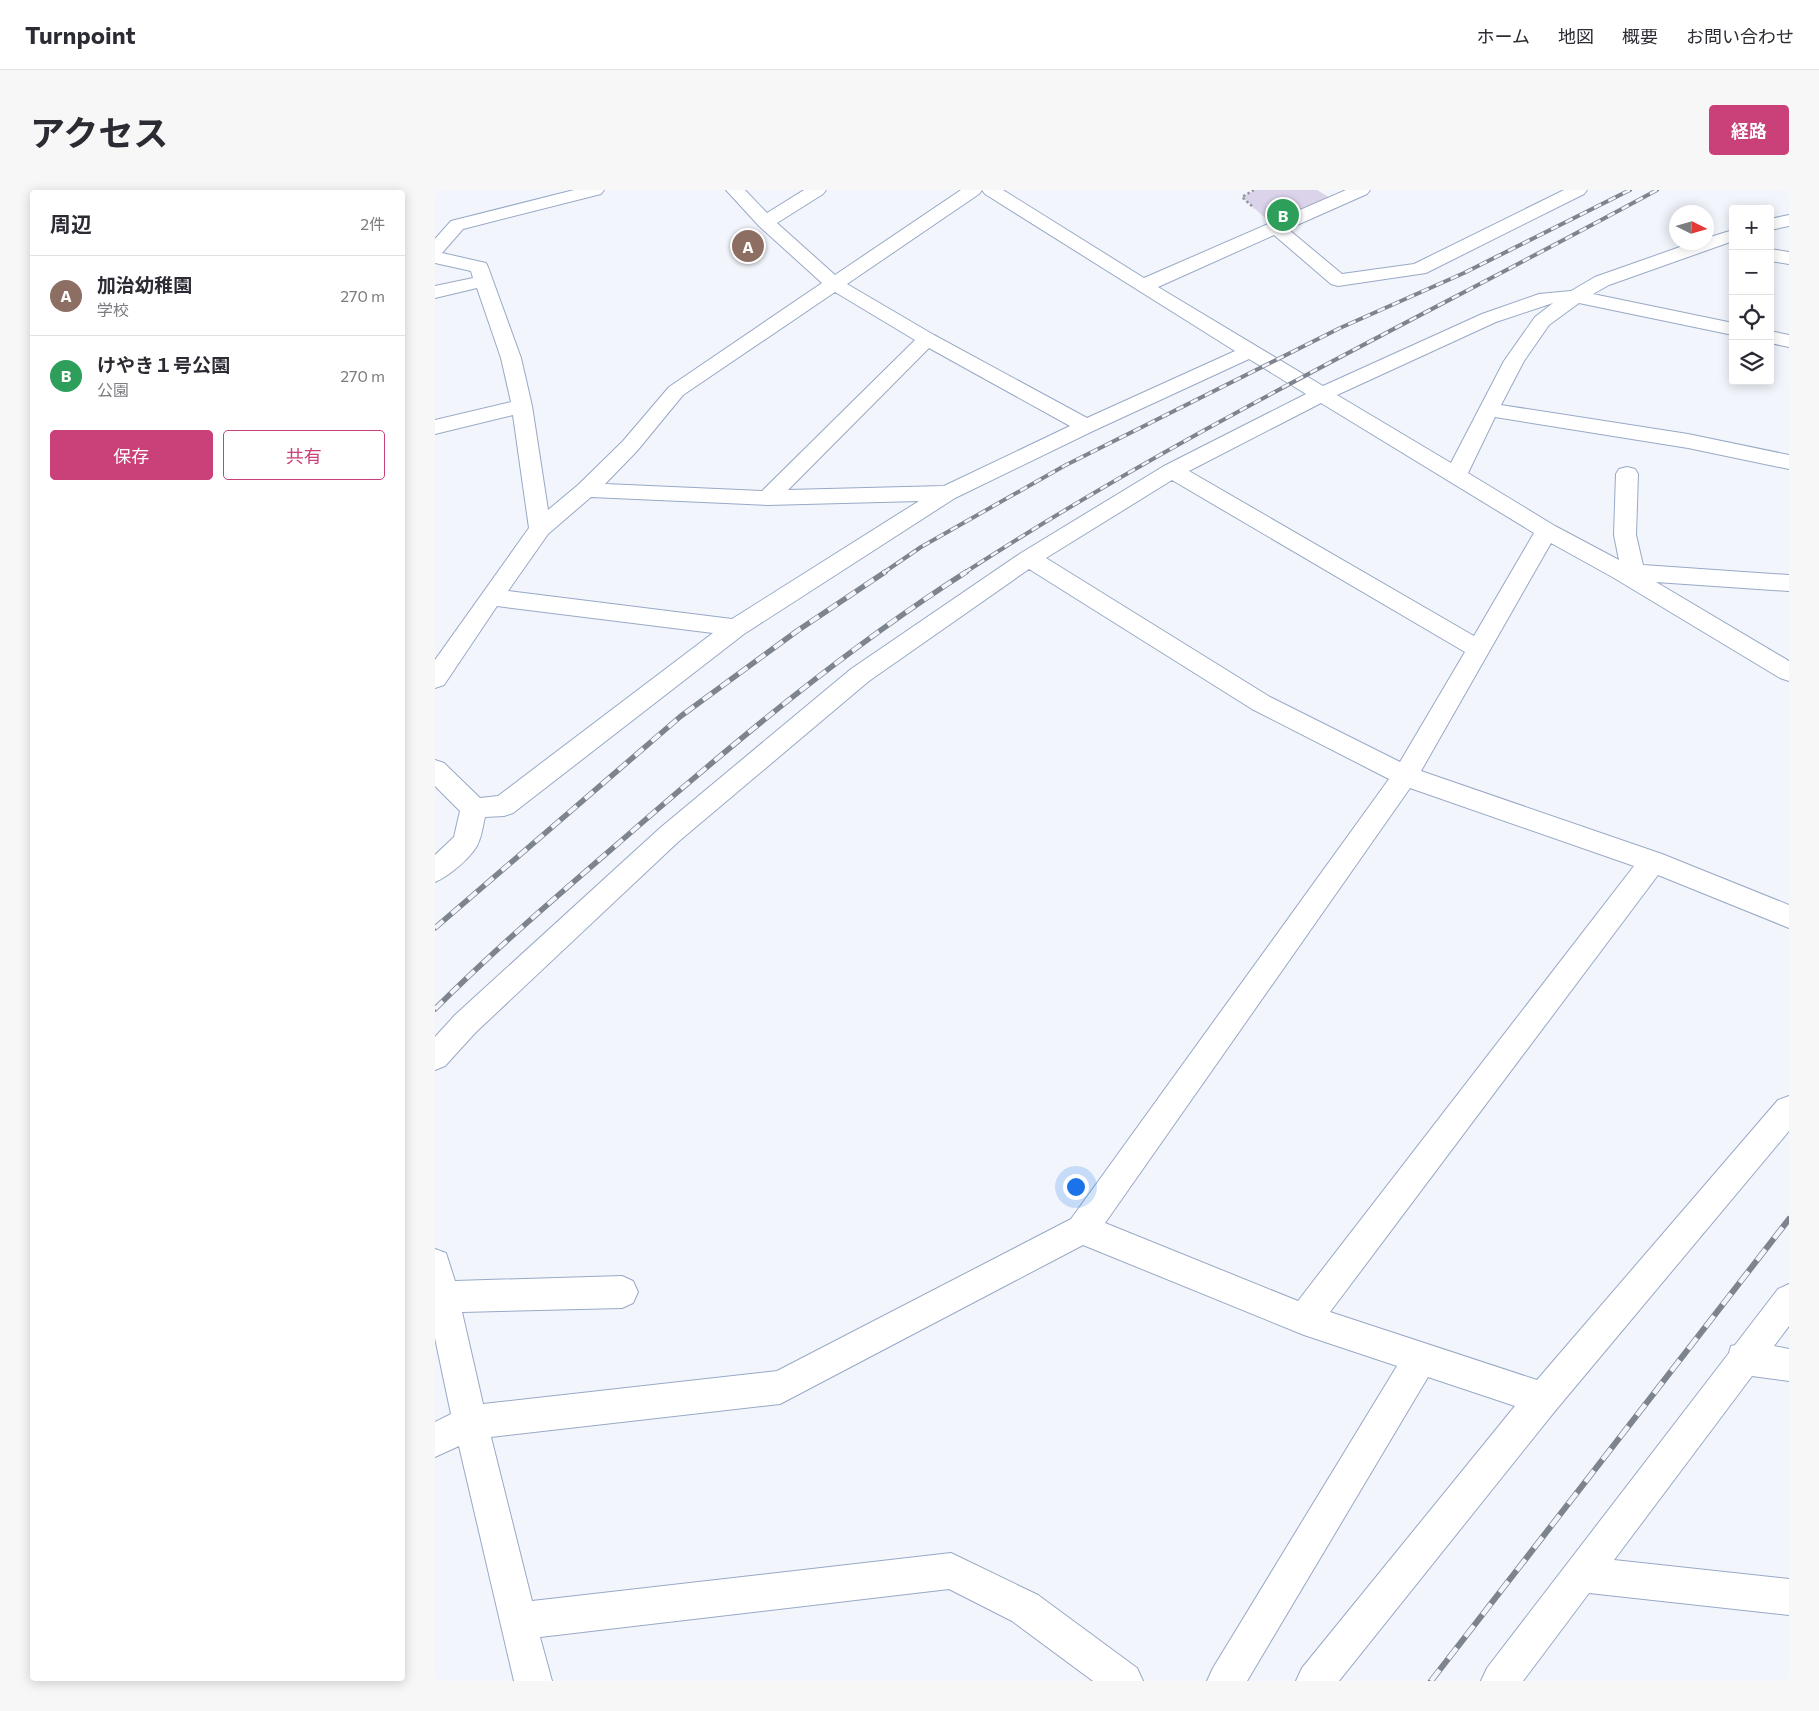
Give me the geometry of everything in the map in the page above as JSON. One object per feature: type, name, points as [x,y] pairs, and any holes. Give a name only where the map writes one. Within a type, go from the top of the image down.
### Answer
[{"type":"street","points":[[435,250],[457,225],[595,190]]},
{"type":"street","points":[[735,190],[765,222],[833,284],[927,339],[1086,426]]},
{"type":"street","points":[[765,222],[817,190]]},
{"type":"street","points":[[435,679],[491,597],[541,529],[586,490],[630,446],[676,391],[973,190]]},
{"type":"street","points":[[991,190],[1143,286],[1547,531],[1628,572],[1789,672]]},
{"type":"street","points":[[1317,190],[1335,201]]},
{"type":"street","points":[[1143,286],[1361,190]]},
{"type":"street","points":[[1276,228],[1338,280],[1419,269],[1578,190]]},
{"type":"street","points":[[1774,224],[1789,220]]},
{"type":"street","points":[[1714,241],[1729,236]]},
{"type":"street","points":[[1714,248],[1729,250]]},
{"type":"street","points":[[1456,476],[1514,360],[1542,321],[1575,296],[1602,281],[1688,250]]},
{"type":"street","points":[[1774,256],[1789,258]]},
{"type":"street","points":[[435,257],[479,267],[511,358],[522,406],[541,529]]},
{"type":"street","points":[[435,292],[484,281]]},
{"type":"street","points":[[435,1057],[465,1024],[669,836],[852,681],[1029,558],[1172,472],[1322,394],[1489,318],[1546,298],[1575,296],[1729,328]]},
{"type":"street","points":[[1774,338],[1789,341]]},
{"type":"street","points":[[767,498],[927,339]]},
{"type":"street","points":[[435,770],[474,808],[504,806],[736,628],[947,493],[1086,426],[1251,351]]},
{"type":"street","points":[[435,427],[522,406]]},
{"type":"street","points":[[1488,409],[1688,441],[1789,462]]},
{"type":"street","points":[[1172,472],[1479,649]]},
{"type":"street","points":[[1627,474],[1625,534],[1628,572]]},
{"type":"street","points":[[586,490],[767,498],[947,493]]},
{"type":"street","points":[[435,1440],[470,1422],[780,1387],[1082,1229],[1405,776],[1547,531]]},
{"type":"street","points":[[1029,558],[1261,703],[1405,776],[1653,862],[1789,917]]},
{"type":"street","points":[[1628,572],[1789,583]]},
{"type":"street","points":[[491,597],[736,628]]},
{"type":"street","points":[[435,871],[466,842],[474,808]]},
{"type":"street","points":[[1304,1319],[1653,862]]},
{"type":"street","points":[[1315,1681],[1543,1399],[1789,1109]]},
{"type":"street","points":[[1082,1229],[1304,1319],[1543,1399]]},
{"type":"street","points":[[435,1264],[470,1422],[533,1681]]},
{"type":"street","points":[[442,1297],[622,1292]]},
{"type":"street","points":[[1500,1681],[1743,1358],[1789,1300]]},
{"type":"street","points":[[1226,1681],[1421,1358]]},
{"type":"street","points":[[1743,1358],[1789,1365]]},
{"type":"street","points":[[519,1621],[951,1571],[1025,1608],[1124,1681]]},
{"type":"street","points":[[1581,1574],[1789,1597]]},
{"type":"shaded area","points":[[1256,190],[1317,190],[1335,201],[1276,228],[1242,197]]},
{"type":"railway","points":[[883,573],[921,547],[1064,466],[1340,328],[1464,273],[1630,190]]},
{"type":"railway","points":[[964,573],[1048,520],[1133,470],[1307,375],[1657,190]]},
{"type":"railway","points":[[435,928],[681,716],[797,631],[885,572]]},
{"type":"railway","points":[[435,1009],[531,920],[751,730],[878,632],[966,572]]},
{"type":"railway","points":[[1431,1681],[1789,1219]]},
{"type":"place","name":"けやき１号公園","points":[[1283,215]]},
{"type":"place","name":"加治幼稚園","points":[[748,246]]}]
